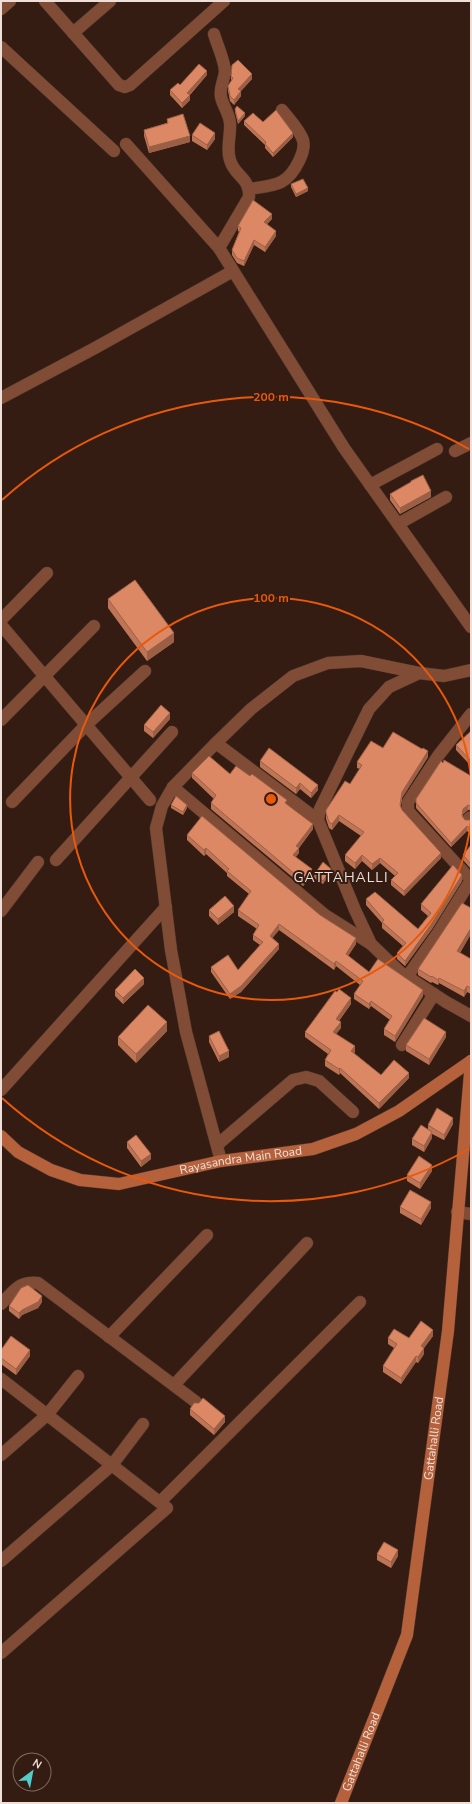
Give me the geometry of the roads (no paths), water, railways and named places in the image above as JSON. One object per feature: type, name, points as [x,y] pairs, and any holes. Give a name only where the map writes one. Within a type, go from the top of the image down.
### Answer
[{"type":"main road","name":"Gattahalli Road","points":[[341,1803],[407,1635],[448,1331],[471,1061]]},
{"type":"main road","name":"Rayasandra Main Road","points":[[1,1136],[18,1152],[51,1170],[80,1180],[119,1184],[221,1161],[312,1149],[356,1134],[399,1111],[471,1061]]},
{"type":"street","points":[[1,9],[10,1]]},
{"type":"street","points":[[45,1],[119,85],[125,87],[130,85],[224,1]]},
{"type":"street","points":[[73,33],[110,1]]},
{"type":"street","points":[[214,34],[225,71],[220,96],[229,116],[228,151],[230,160],[234,168],[247,183],[249,189],[249,197],[219,248]]},
{"type":"street","points":[[1,47],[114,151]]},
{"type":"street","points":[[249,189],[278,185],[288,179],[295,170],[302,155],[304,142],[300,133],[282,110]]},
{"type":"street","points":[[126,144],[219,248],[344,448],[471,627]]},
{"type":"street","points":[[1,398],[233,272]]},
{"type":"street","points":[[455,451],[471,443]]},
{"type":"street","points":[[370,485],[437,449]]},
{"type":"street","points":[[398,524],[446,497]]},
{"type":"street","points":[[1,620],[47,573]]},
{"type":"street","points":[[1,625],[150,800]]},
{"type":"street","points":[[1,720],[94,626]]},
{"type":"street","points":[[221,1161],[186,1032],[171,950],[156,828],[162,806],[173,787],[216,743],[251,709],[293,676],[328,663],[361,660],[419,673],[444,676],[471,670]]},
{"type":"street","points":[[12,802],[86,725],[145,671]]},
{"type":"street","points":[[318,820],[320,809],[369,709],[389,687],[419,673]]},
{"type":"street","points":[[407,977],[438,933],[471,880],[408,811],[408,802],[438,756],[471,714]]},
{"type":"street","points":[[56,860],[172,732]]},
{"type":"street","points":[[216,743],[318,820],[355,910],[371,944]]},
{"type":"street","points":[[173,787],[324,915],[371,944],[407,977],[471,1016]]},
{"type":"street","points":[[1,911],[38,862]]},
{"type":"street","points":[[1,1090],[166,907]]},
{"type":"street","points":[[402,1045],[434,994]]},
{"type":"street","points":[[217,1146],[293,1080],[306,1077],[319,1081],[353,1112]]},
{"type":"street","points":[[457,1212],[471,1214]]},
{"type":"street","points":[[109,1337],[207,1235]]},
{"type":"street","points":[[174,1385],[307,1243]]},
{"type":"street","points":[[1,1304],[20,1284],[28,1282],[38,1283],[196,1402]]},
{"type":"street","points":[[160,1502],[360,1302]]},
{"type":"street","points":[[1,1455],[47,1415],[78,1376]]},
{"type":"street","points":[[1,1379],[167,1508],[1,1653]]},
{"type":"street","points":[[1,1561],[112,1465],[143,1424]]},
{"type":"district","name":"GATTAHALLI","points":[[341,877]]}]
